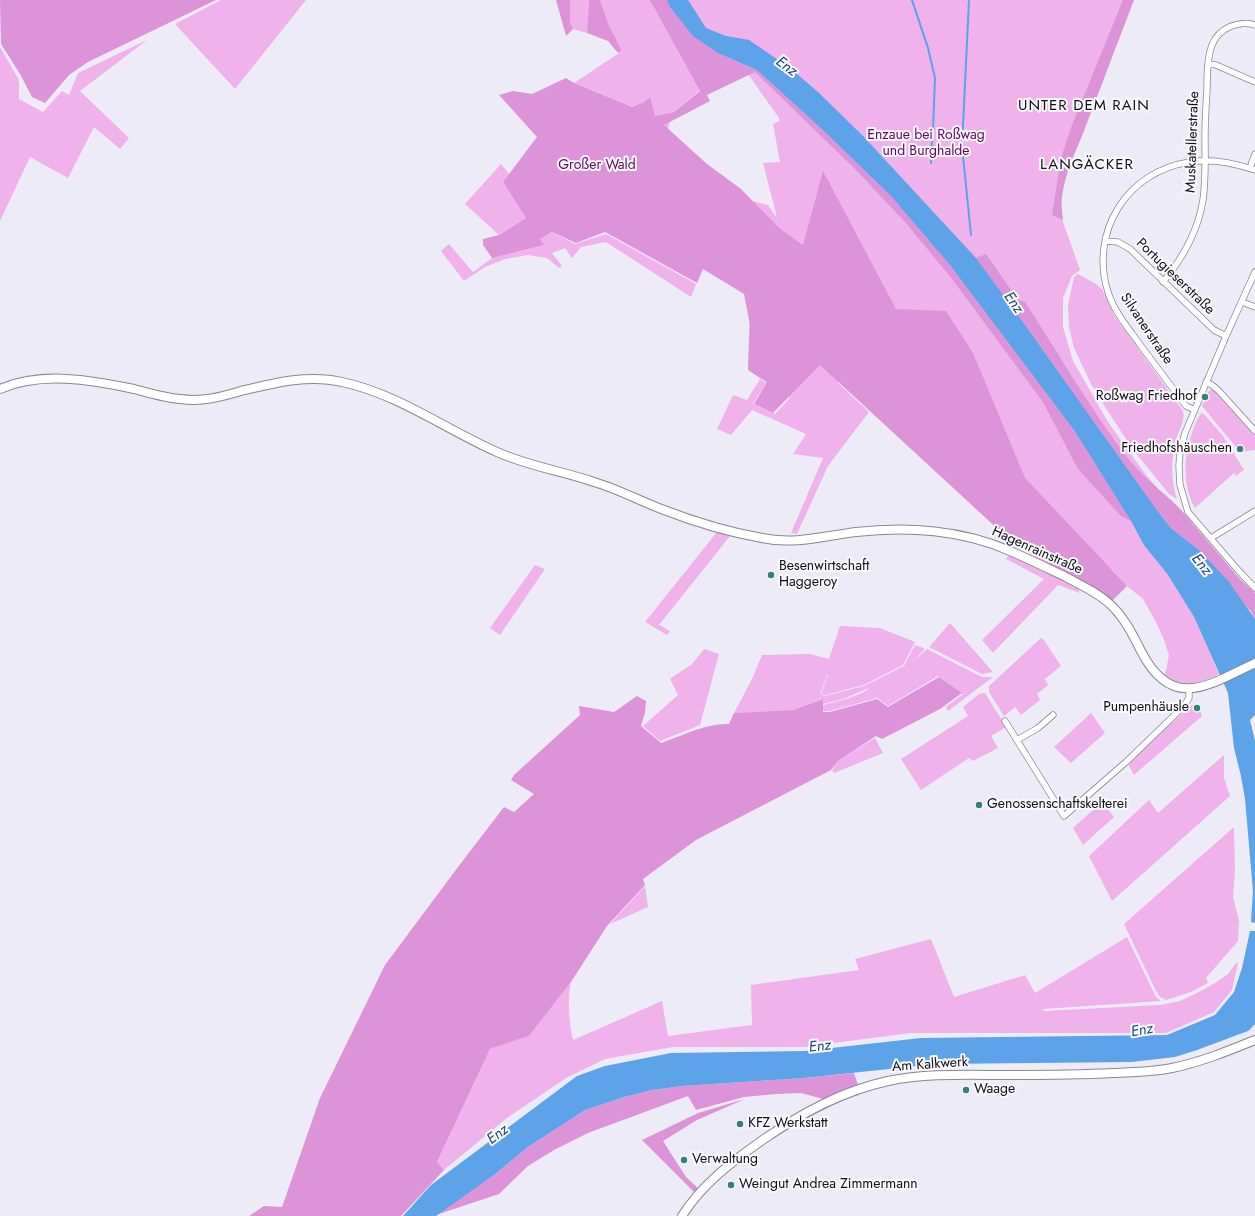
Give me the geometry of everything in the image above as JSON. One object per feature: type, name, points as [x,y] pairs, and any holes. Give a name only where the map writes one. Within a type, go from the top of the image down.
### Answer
[{"type":"street","name":"Muskatellerstraße","points":[[1163,282],[1181,258],[1194,231],[1202,201],[1205,181],[1205,134],[1209,64],[1212,45],[1221,32],[1229,27],[1238,24],[1255,25]]},
{"type":"street","points":[[1209,64],[1216,65],[1255,82]]},
{"type":"street","name":"Silvanerstraße","points":[[1195,410],[1186,406],[1182,401],[1136,339],[1114,306],[1108,292],[1104,276],[1103,258],[1105,241],[1111,221],[1118,207],[1127,195],[1142,180],[1158,171],[1174,165],[1205,160],[1220,161],[1252,169],[1255,154]]},
{"type":"street","name":"Portugieserstraße","points":[[1105,241],[1118,242],[1124,245],[1214,330],[1226,336]]},
{"type":"street","points":[[1255,272],[1206,382],[1181,446],[1179,459],[1179,479],[1188,512],[1255,588]]},
{"type":"street","points":[[1242,302],[1255,308]]},
{"type":"street","name":"Hagenrainstraße","points":[[0,389],[26,380],[46,378],[64,379],[101,383],[170,398],[194,400],[216,398],[273,384],[297,380],[314,378],[336,380],[358,386],[398,401],[478,443],[530,465],[594,481],[672,513],[725,530],[760,538],[784,541],[804,540],[866,531],[918,530],[968,538],[1000,546],[1102,597],[1115,608],[1125,621],[1151,669],[1160,679],[1173,686],[1189,689]]},
{"type":"street","points":[[1206,382],[1212,385],[1255,430]]},
{"type":"street","points":[[1211,538],[1255,511]]},
{"type":"street","points":[[1005,721],[1064,816],[1126,762],[1184,706],[1189,698],[1189,689],[1202,688],[1255,663]]},
{"type":"street","points":[[1017,740],[1038,728],[1053,715]]},
{"type":"street","name":"Am Kalkwerk","points":[[682,1216],[709,1183],[743,1154],[811,1110],[860,1088],[888,1081],[921,1076],[1052,1075],[1138,1072],[1167,1068],[1199,1060],[1255,1040]]},
{"type":"green space","points":[[0,0],[216,0],[88,62],[69,75],[45,103],[32,97],[20,74],[1,44]]},
{"type":"green space","points":[[221,0],[306,0],[235,89],[175,24]]},
{"type":"green space","points":[[556,0],[570,0],[570,22],[573,29],[566,36]]},
{"type":"green space","points":[[570,0],[589,0],[587,33],[573,29],[570,22]]},
{"type":"green space","points":[[589,0],[600,0],[608,23],[622,51],[618,53],[608,41],[587,33]]},
{"type":"green space","name":"Enzaue bei Roßwag und Burghalde","points":[[600,0],[1132,0],[1076,144],[1062,192],[1062,219],[1080,270],[1072,276],[1063,298],[1063,327],[1073,361],[1108,422],[1143,471],[1167,500],[1143,543],[1168,575],[1194,617],[1219,674],[1205,680],[1192,683],[1178,682],[1165,675],[1169,655],[1157,624],[1143,599],[1127,586],[1112,570],[841,380],[838,383],[869,412],[828,466],[797,534],[791,533],[823,458],[793,454],[806,434],[752,410],[731,435],[717,429],[733,395],[747,400],[760,379],[766,383],[753,404],[775,414],[790,398],[748,370],[750,295],[581,164],[670,122],[668,130],[742,198],[768,205],[777,218],[763,163],[780,162],[773,124],[779,121],[779,118],[748,74],[679,53],[700,90],[674,112],[655,116],[644,102],[632,107],[574,83],[622,51],[608,23]],"holes":[[[807,233],[811,268],[789,236],[803,245]]]},
{"type":"green space","name":"Großer Wald","points":[[650,0],[667,0],[670,7],[718,53],[757,70],[825,132],[891,196],[950,265],[1074,430],[1131,521],[1121,516],[1078,469],[1043,402],[952,279],[906,223],[855,169],[755,72],[707,95],[710,101],[664,125],[707,164],[741,189],[780,229],[803,245],[823,171],[896,309],[946,311],[973,353],[1025,478],[1127,586],[1113,600],[1015,545],[820,365],[773,413],[754,404],[767,382],[748,370],[750,325],[744,294],[703,269],[697,283],[605,232],[576,243],[552,232],[540,239],[544,245],[492,258],[483,245],[483,239],[499,235],[526,218],[503,182],[537,137],[499,95],[513,91],[532,94],[566,78],[574,83],[632,107],[644,102],[650,97],[655,116],[674,112],[700,91]]},
{"type":"green space","points":[[1123,0],[1134,0],[1068,169],[1061,202],[1063,220],[1052,215],[1061,158],[1072,125]]},
{"type":"green space","points":[[147,40],[80,91],[129,138],[120,149],[94,127],[68,178],[30,157],[0,221],[0,47],[19,80],[19,99],[43,112],[62,91],[69,95],[78,73]]},
{"type":"green space","points":[[501,164],[509,174],[503,182],[526,218],[499,235],[465,204]]},
{"type":"green space","points":[[552,232],[575,244],[606,234],[696,284],[691,297],[606,242],[581,247],[572,258],[565,248],[552,253],[562,266],[559,268],[547,258],[528,255],[505,259],[485,267],[464,281],[441,251],[449,244],[473,272],[492,258],[544,245],[540,239]]},
{"type":"green space","points":[[986,254],[1018,300],[1025,302],[1087,401],[1127,457],[1143,475],[1186,515],[1240,579],[1255,593],[1255,619],[1251,612],[1199,550],[1171,528],[1156,509],[976,258]]},
{"type":"green space","points":[[1078,274],[1102,289],[1114,315],[1183,411],[1184,415],[1175,443],[1172,464],[1177,499],[1169,494],[1134,451],[1091,384],[1074,348],[1069,327],[1068,305],[1074,277]]},
{"type":"green space","points":[[1212,389],[1217,392],[1255,433],[1255,450],[1240,452],[1202,406],[1208,392]]},
{"type":"green space","points":[[1201,413],[1204,414],[1223,436],[1244,470],[1236,476],[1234,473],[1195,508],[1186,478],[1186,457],[1196,421]]},
{"type":"green space","points":[[717,532],[730,536],[659,625],[670,631],[667,635],[645,622]]},
{"type":"green space","points":[[1009,555],[1078,588],[1080,593],[1058,585],[993,653],[982,640],[1044,579],[1006,559]]},
{"type":"green space","points":[[535,565],[545,569],[500,635],[490,628]]},
{"type":"green space","points":[[950,623],[993,672],[982,674],[929,647]]},
{"type":"green space","points":[[840,626],[880,628],[915,642],[903,665],[864,685],[825,695],[821,694],[828,675],[825,675],[827,676],[820,694],[825,696],[864,686],[904,666],[915,645],[924,648],[924,650],[912,663],[927,649],[982,677],[993,677],[948,711],[946,707],[963,694],[938,676],[888,706],[877,698],[830,711],[823,711],[823,705],[854,696],[871,687],[843,699],[823,704],[822,699],[793,710],[734,713],[752,679],[762,655],[810,654],[829,659]]},
{"type":"green space","points":[[1041,638],[1044,640],[1061,666],[1045,679],[1048,685],[1037,694],[1040,700],[1021,715],[1015,707],[1004,716],[989,692],[989,686]]},
{"type":"green space","points":[[704,649],[719,654],[700,725],[660,741],[643,726],[678,695],[670,679],[692,664]]},
{"type":"green space","points":[[939,677],[962,693],[940,709],[882,739],[876,736],[838,761],[831,770],[696,840],[643,879],[645,885],[607,926],[571,982],[529,1036],[490,1049],[437,1162],[444,1170],[401,1216],[249,1216],[264,1206],[282,1207],[320,1098],[385,965],[504,807],[514,812],[534,794],[511,780],[514,775],[580,715],[579,706],[614,712],[637,696],[646,701],[645,713],[641,726],[661,743],[703,728],[721,724],[729,724],[734,713],[793,710],[823,699],[823,712],[830,712],[877,699],[888,707]]},
{"type":"green space","points":[[985,693],[1006,727],[991,736],[998,748],[973,761],[969,758],[921,790],[901,759],[968,716],[963,707],[979,694]]},
{"type":"green space","points":[[1192,705],[1198,705],[1202,716],[1134,775],[1128,762]]},
{"type":"green space","points":[[1091,713],[1105,733],[1071,763],[1054,747]]},
{"type":"green space","points":[[875,738],[883,753],[834,773],[832,770],[838,761]]},
{"type":"green space","points":[[1224,755],[1224,778],[1230,796],[1112,901],[1089,856],[1149,800],[1158,813]]},
{"type":"green space","points":[[1102,802],[1114,817],[1083,845],[1073,828]]},
{"type":"green space","points":[[1234,827],[1235,872],[1233,897],[1239,921],[1238,941],[1206,978],[1208,983],[1191,992],[1166,1000],[1160,997],[1156,991],[1124,924]]},
{"type":"green space","points":[[645,886],[648,907],[610,924]]},
{"type":"green space","points":[[1127,937],[1156,997],[1161,1001],[1043,1009],[1044,1011],[1160,1005],[1180,1001],[1215,983],[1228,974],[1236,963],[1238,963],[1232,990],[1214,1012],[1166,1033],[910,1033],[804,1047],[673,1047],[605,1059],[566,1078],[507,1118],[444,1170],[437,1162],[490,1049],[529,1036],[571,982],[569,1011],[573,1040],[662,1001],[668,1036],[752,1025],[751,985],[859,970],[855,959],[931,939],[954,997],[1025,975],[1035,993]]},
{"type":"green space","points":[[854,1073],[858,1085],[823,1099],[801,1093],[776,1094],[744,1097],[696,1110],[688,1096],[588,1133],[554,1150],[528,1166],[499,1194],[436,1215],[494,1175],[528,1147],[585,1110],[624,1097],[652,1090],[682,1086],[804,1078]]},
{"type":"green space","points":[[745,1099],[697,1120],[663,1141],[686,1177],[699,1189],[695,1193],[642,1140],[698,1113]]},
{"type":"water","name":"Enz","points":[[667,0],[688,0],[706,28],[726,36],[749,40],[790,68],[819,93],[863,136],[976,258],[1156,509],[1171,528],[1199,550],[1229,582],[1255,619],[1255,715],[1250,720],[1255,741],[1255,923],[1251,922],[1253,891],[1245,799],[1234,748],[1228,693],[1194,617],[1168,575],[1144,545],[1131,521],[1074,430],[950,265],[891,196],[825,132],[757,70],[718,53],[693,36],[670,7]]},
{"type":"water","name":"Enz","points":[[1250,931],[1255,931],[1255,1024],[1248,1031],[1197,1050],[1175,1057],[1132,1062],[936,1064],[804,1078],[682,1086],[652,1090],[624,1097],[585,1110],[528,1147],[494,1175],[436,1216],[403,1216],[431,1185],[577,1076],[605,1066],[671,1053],[805,1051],[921,1038],[1167,1035],[1215,1015],[1234,992],[1242,968]]},
{"type":"waterway","points":[[912,0],[928,48],[935,78],[933,129]]},
{"type":"waterway","points":[[962,147],[969,0]]},
{"type":"waterway","points":[[931,163],[932,139]]},
{"type":"waterway","points":[[963,156],[971,235]]},
{"type":"place","name":"Roßwag Friedhof","points":[[1205,397]]},
{"type":"place","name":"Friedhofshäuschen","points":[[1240,449]]},
{"type":"place","name":"Besenwirtschaft Haggeroy","points":[[771,575]]},
{"type":"place","name":"Pumpenhäusle","points":[[1197,708]]},
{"type":"place","name":"Genossenschaftskelterei","points":[[979,805]]},
{"type":"place","name":"Waage","points":[[966,1090]]},
{"type":"place","name":"KFZ Werkstatt","points":[[740,1124]]},
{"type":"place","name":"Verwaltung","points":[[684,1160]]},
{"type":"place","name":"Weingut Andrea Zimmermann","points":[[731,1185]]},
{"type":"district","name":"UNTER DEM RAIN","points":[[1084,106]]},
{"type":"district","name":"LANGÄCKER","points":[[1087,165]]}]
